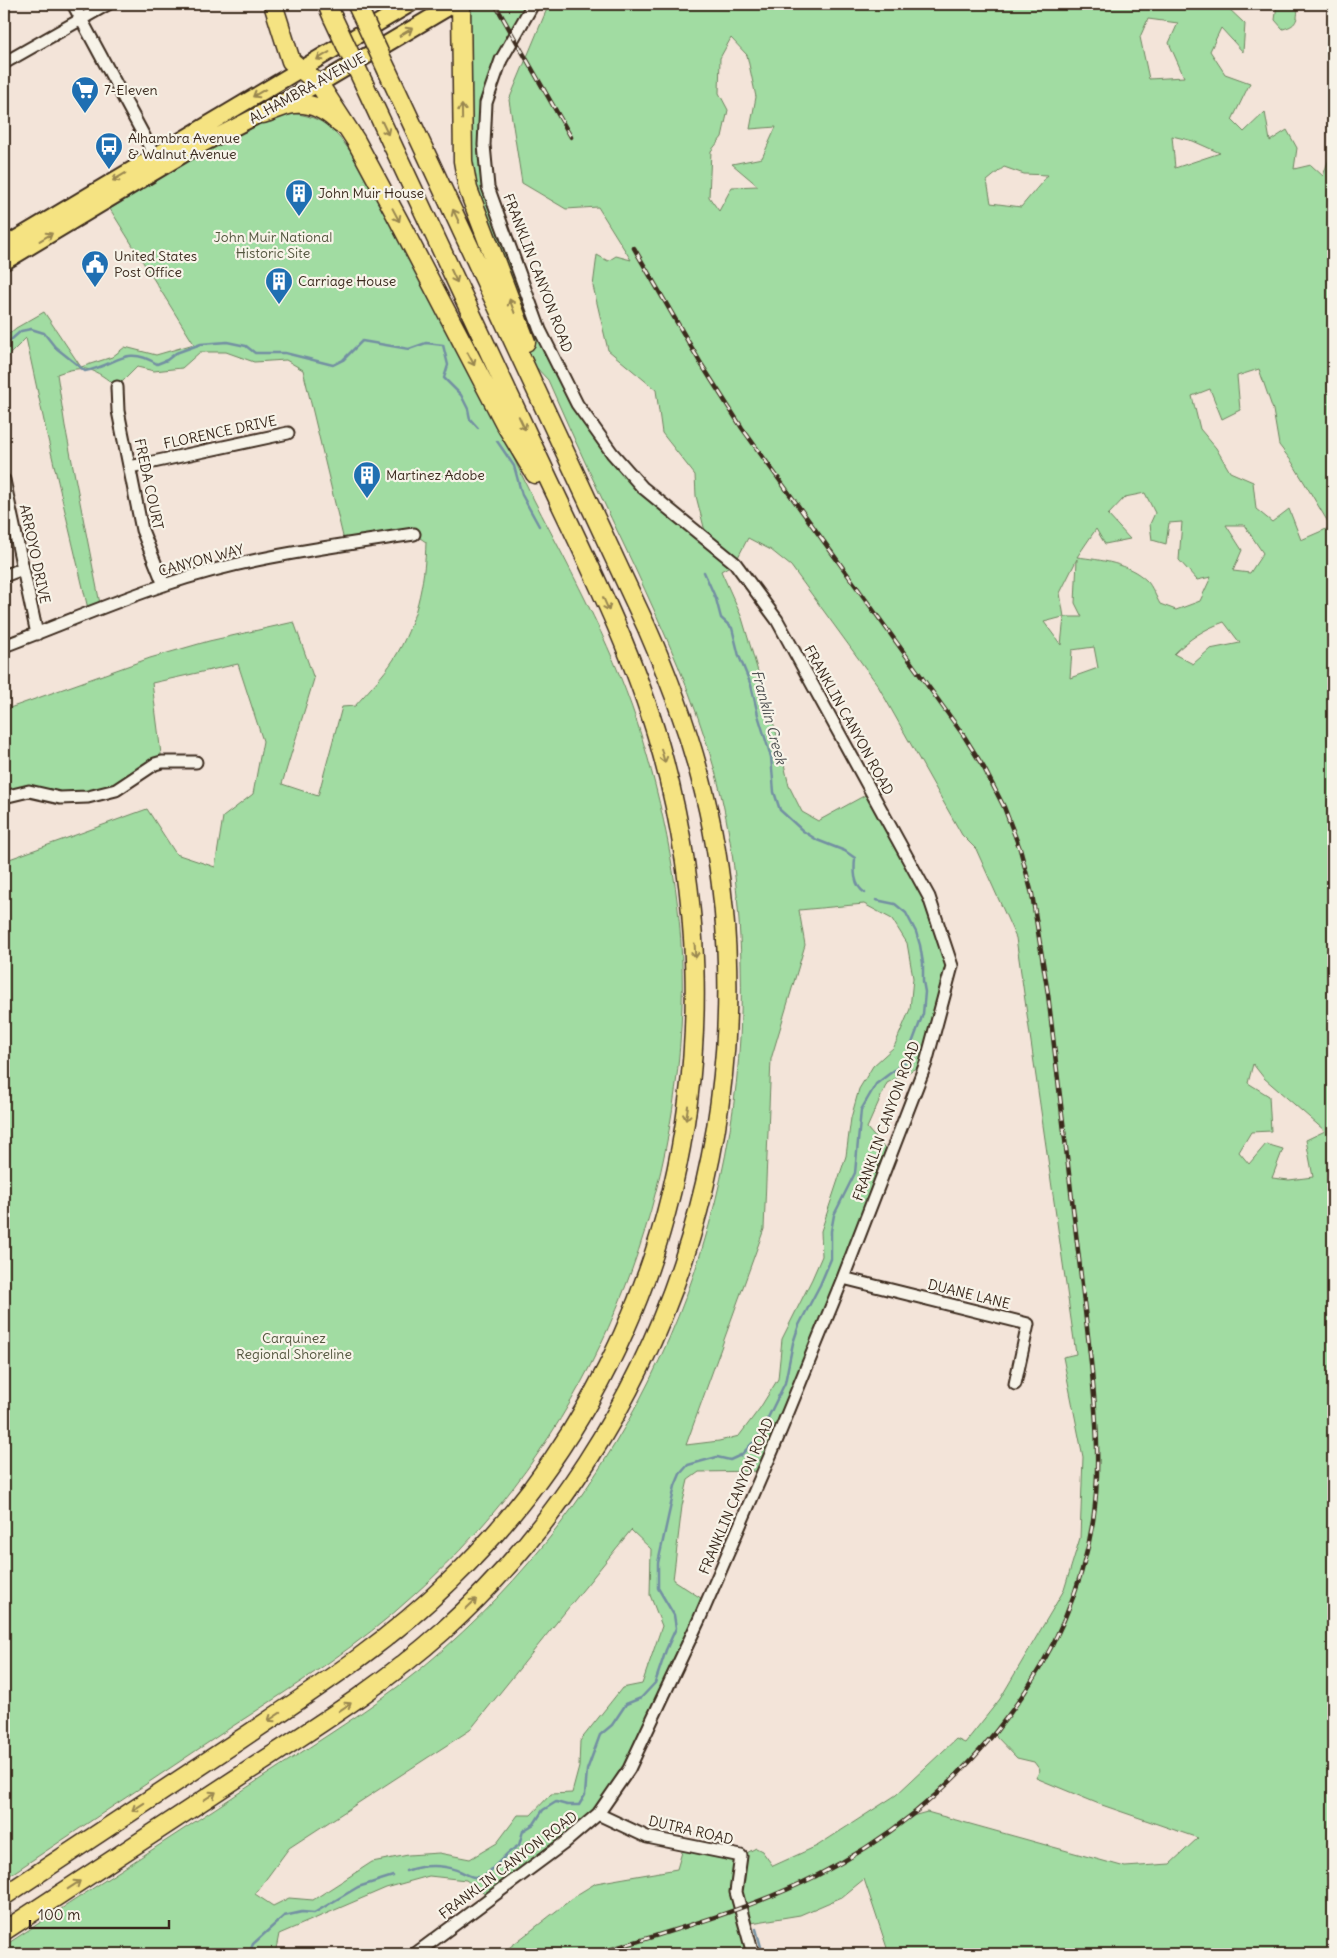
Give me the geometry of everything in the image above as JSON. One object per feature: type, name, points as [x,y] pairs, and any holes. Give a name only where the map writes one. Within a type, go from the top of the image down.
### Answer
[{"type":"highway","points":[[273,4],[291,61],[319,84],[356,142],[505,424],[586,560]]},
{"type":"highway","points":[[4,1931],[362,1695],[414,1656],[462,1613],[526,1546],[585,1466],[608,1430],[639,1373],[673,1294],[689,1247],[704,1192],[714,1142],[727,1030],[728,979],[722,894],[708,808],[679,705],[649,632],[357,4]]},
{"type":"highway","points":[[461,4],[463,161],[468,189],[564,451]]},
{"type":"highway","points":[[4,1896],[343,1670],[383,1641],[431,1599],[490,1539],[545,1470],[592,1395],[630,1318],[650,1266],[665,1219],[685,1129],[696,1031],[694,938],[691,896],[682,840],[658,737],[629,657],[586,560],[330,11]]},
{"type":"highway","points":[[263,114],[294,104],[308,105],[330,113],[356,142]]},
{"type":"main road","name":"ALHAMBRA AVENUE","points":[[4,262],[301,68],[410,4]]},
{"type":"main road","name":"ALHAMBRA AVENUE","points":[[4,246],[158,162],[189,151],[319,84],[454,4]]},
{"type":"street","points":[[73,4],[158,162]]},
{"type":"street","points":[[4,63],[108,4]]},
{"type":"street","name":"FRANKLIN CANYON ROAD","points":[[415,1954],[563,1844],[598,1814],[629,1768],[668,1688],[773,1449],[843,1278],[926,1063],[952,966],[929,897],[778,620],[735,563],[642,487],[612,453],[577,404],[540,330],[488,187],[484,146],[486,103],[501,60],[533,4]]},
{"type":"street","name":"FREDA COURT","points":[[117,387],[118,411],[142,530],[164,585]]},
{"type":"street","name":"FLORENCE DRIVE","points":[[130,467],[288,433]]},
{"type":"street","name":"ARROYO DRIVE","points":[[4,480],[37,634]]},
{"type":"street","name":"CANYON WAY","points":[[4,646],[164,585],[218,570],[274,556],[414,534]]},
{"type":"street","points":[[4,576],[22,569]]},
{"type":"street","points":[[4,797],[29,791],[60,798],[88,798],[116,790],[155,764],[162,762],[196,762]]},
{"type":"street","name":"DUANE LANE","points":[[843,1278],[1028,1324],[1015,1384]]},
{"type":"street","name":"DUTRA ROAD","points":[[598,1814],[647,1837],[741,1856],[736,1892],[753,1954]]},
{"type":"green space","points":[[461,4],[533,4],[486,103],[488,187],[540,330],[612,453],[707,539],[696,496],[695,475],[662,433],[656,390],[608,350],[593,286],[597,255],[608,261],[616,256],[631,260],[598,207],[566,209],[522,183],[509,100],[549,4],[1224,4],[1245,24],[1243,52],[1221,28],[1210,51],[1225,74],[1250,83],[1232,120],[1244,132],[1265,112],[1270,141],[1287,130],[1297,148],[1294,169],[1311,165],[1323,176],[1331,153],[1333,153],[1333,1954],[889,1954],[864,1879],[842,1897],[800,1915],[745,1924],[753,1954],[501,1954],[578,1894],[596,1883],[677,1869],[684,1845],[741,1856],[756,1848],[762,1851],[773,1866],[817,1846],[896,1795],[956,1739],[965,1743],[1000,1699],[1064,1590],[1080,1538],[1083,1457],[1063,1357],[1076,1354],[1016,938],[976,849],[962,835],[877,684],[791,566],[771,550],[748,538],[735,563],[721,571],[742,618],[779,742],[789,786],[802,812],[818,821],[871,792],[929,897],[952,966],[926,1063],[887,1083],[867,1128],[890,1155],[763,1471],[699,1472],[688,1480],[682,1506],[673,1580],[707,1602],[661,1705],[598,1814],[490,1898],[466,1880],[429,1876],[386,1888],[279,1934],[275,1954],[4,1954],[4,1946],[333,1732],[401,1684],[444,1649],[513,1581],[574,1505],[626,1424],[669,1338],[702,1248],[726,1155],[739,1059],[741,962],[738,913],[734,865],[721,794],[707,744],[678,666],[645,589],[548,380],[534,365],[468,189]],"holes":[[[1148,19],[1178,23],[1169,43],[1184,77],[1149,79],[1140,37]],[[731,38],[747,55],[756,97],[750,129],[776,127],[762,158],[732,164],[758,186],[732,187],[719,211],[709,197],[711,151],[722,137],[728,110],[719,93],[720,58]],[[1172,136],[1193,141],[1220,153],[1175,168]],[[1004,167],[1024,174],[1048,175],[1021,207],[991,203],[987,181]],[[1259,369],[1273,410],[1279,445],[1292,462],[1331,527],[1301,540],[1289,509],[1272,522],[1256,509],[1253,482],[1230,472],[1216,448],[1200,429],[1192,396],[1210,389],[1222,419],[1240,410],[1237,376]],[[1145,493],[1155,513],[1150,524],[1152,540],[1166,544],[1169,523],[1182,522],[1179,560],[1197,580],[1211,577],[1200,601],[1176,610],[1160,604],[1149,583],[1132,570],[1114,563],[1077,557],[1096,529],[1105,544],[1130,539],[1108,515],[1125,497]],[[1226,525],[1244,525],[1263,553],[1250,573],[1233,571],[1242,550]],[[1077,559],[1075,603],[1082,617],[1064,617],[1060,593]],[[1064,617],[1061,645],[1044,622]],[[1224,622],[1240,643],[1210,649],[1193,664],[1174,654],[1203,631]],[[1094,647],[1098,668],[1070,678],[1072,650]],[[864,904],[892,919],[907,943],[913,978],[910,1009],[894,1047],[873,1066],[859,1089],[851,1118],[846,1156],[821,1231],[822,1256],[782,1339],[778,1379],[760,1408],[739,1436],[719,1441],[686,1445],[764,1229],[771,1059],[805,945],[799,910]],[[1253,1064],[1264,1078],[1325,1131],[1306,1140],[1313,1177],[1289,1180],[1272,1178],[1283,1149],[1266,1144],[1249,1164],[1239,1152],[1251,1132],[1271,1131],[1269,1096],[1248,1083]],[[631,1530],[651,1549],[650,1595],[662,1626],[642,1684],[622,1688],[580,1741],[579,1767],[572,1793],[551,1794],[531,1815],[518,1815],[497,1843],[470,1859],[439,1853],[408,1855],[372,1862],[313,1900],[289,1898],[273,1906],[255,1894],[289,1848],[470,1730]],[[994,1734],[1017,1758],[1034,1762],[1040,1770],[1036,1778],[1099,1804],[1198,1838],[1170,1864],[1125,1867],[927,1812],[909,1817],[959,1772]]]},
{"type":"green space","points":[[1277,4],[1298,4],[1295,23],[1283,29],[1275,20]]},
{"type":"green space","points":[[291,113],[322,122],[331,129],[350,151],[366,176],[489,406],[527,487],[594,617],[632,707],[660,804],[678,904],[681,938],[682,1006],[675,1089],[661,1171],[638,1250],[608,1327],[571,1401],[526,1470],[474,1535],[394,1613],[349,1648],[4,1879],[4,861],[147,809],[176,854],[215,867],[223,817],[253,794],[263,741],[238,664],[152,683],[162,762],[88,797],[29,791],[4,797],[4,710],[150,658],[209,641],[294,622],[314,679],[282,784],[318,796],[342,707],[355,706],[394,659],[408,632],[418,603],[424,573],[426,542],[414,534],[345,545],[303,370],[286,360],[254,362],[226,352],[200,352],[182,368],[154,371],[137,367],[117,387],[95,372],[75,369],[57,374],[65,426],[101,609],[89,613],[26,338],[4,360],[4,338],[16,328],[44,312],[81,367],[112,357],[125,347],[156,355],[194,344],[110,209],[227,138],[266,118]]},
{"type":"waterway","name":"Franklin Creek","points":[[4,346],[21,331],[31,329],[44,333],[55,347],[85,371],[128,356],[146,358],[157,364],[167,360],[176,353],[201,344],[227,342],[246,346],[255,353],[285,353],[333,365],[343,360],[362,341],[409,349],[426,343],[443,345],[448,365],[444,378],[461,395],[468,409],[470,419],[478,428]]},
{"type":"waterway","name":"Franklin Creek","points":[[497,441],[514,466],[522,495],[539,526]]},
{"type":"waterway","name":"Franklin Creek","points":[[704,572],[716,599],[721,618],[732,628],[739,656],[751,685],[771,757],[774,792],[780,810],[803,831],[817,840],[845,851],[855,858],[856,882],[865,893]]},
{"type":"waterway","name":"Franklin Creek","points":[[406,1871],[425,1866],[437,1866],[457,1870],[472,1877],[484,1877],[508,1853],[519,1845],[523,1831],[534,1824],[543,1810],[556,1802],[567,1805],[579,1805],[585,1795],[587,1770],[600,1735],[612,1725],[626,1704],[641,1698],[655,1683],[676,1628],[674,1615],[658,1588],[658,1563],[675,1486],[680,1474],[688,1465],[717,1457],[730,1460],[741,1455],[759,1436],[785,1383],[793,1343],[799,1325],[831,1259],[831,1231],[834,1215],[855,1173],[861,1110],[876,1084],[905,1062],[923,1014],[925,992],[923,963],[916,932],[906,913],[895,904],[876,900]]},
{"type":"waterway","name":"Franklin Creek","points":[[249,1954],[253,1944],[284,1916],[302,1912],[314,1913],[358,1887],[393,1876]]},
{"type":"waterway","points":[[756,1929],[763,1954]]},
{"type":"railway","points":[[495,4],[571,137]]},
{"type":"railway","points":[[596,1954],[735,1910],[816,1876],[866,1848],[914,1814],[957,1774],[996,1731],[1030,1683],[1058,1632],[1080,1578],[1093,1521],[1097,1481],[1096,1422],[1091,1362],[1048,994],[1032,894],[1020,849],[1004,807],[984,768],[964,736],[742,428],[700,362],[634,248]]},
{"type":"place","name":"7-Eleven","points":[[85,114]]},
{"type":"place","name":"Alhambra Avenue & Walnut Avenue","points":[[109,170]]},
{"type":"place","name":"John Muir House","points":[[299,217]]},
{"type":"place","name":"United States Post Office","points":[[95,288]]},
{"type":"place","name":"Carriage House","points":[[279,305]]},
{"type":"place","name":"Martinez Adobe","points":[[367,499]]},
{"type":"park label","name":"John Muir National Historic Site","points":[[273,246]]},
{"type":"park label","name":"Carquinez Regional Shoreline","points":[[294,1346]]}]
